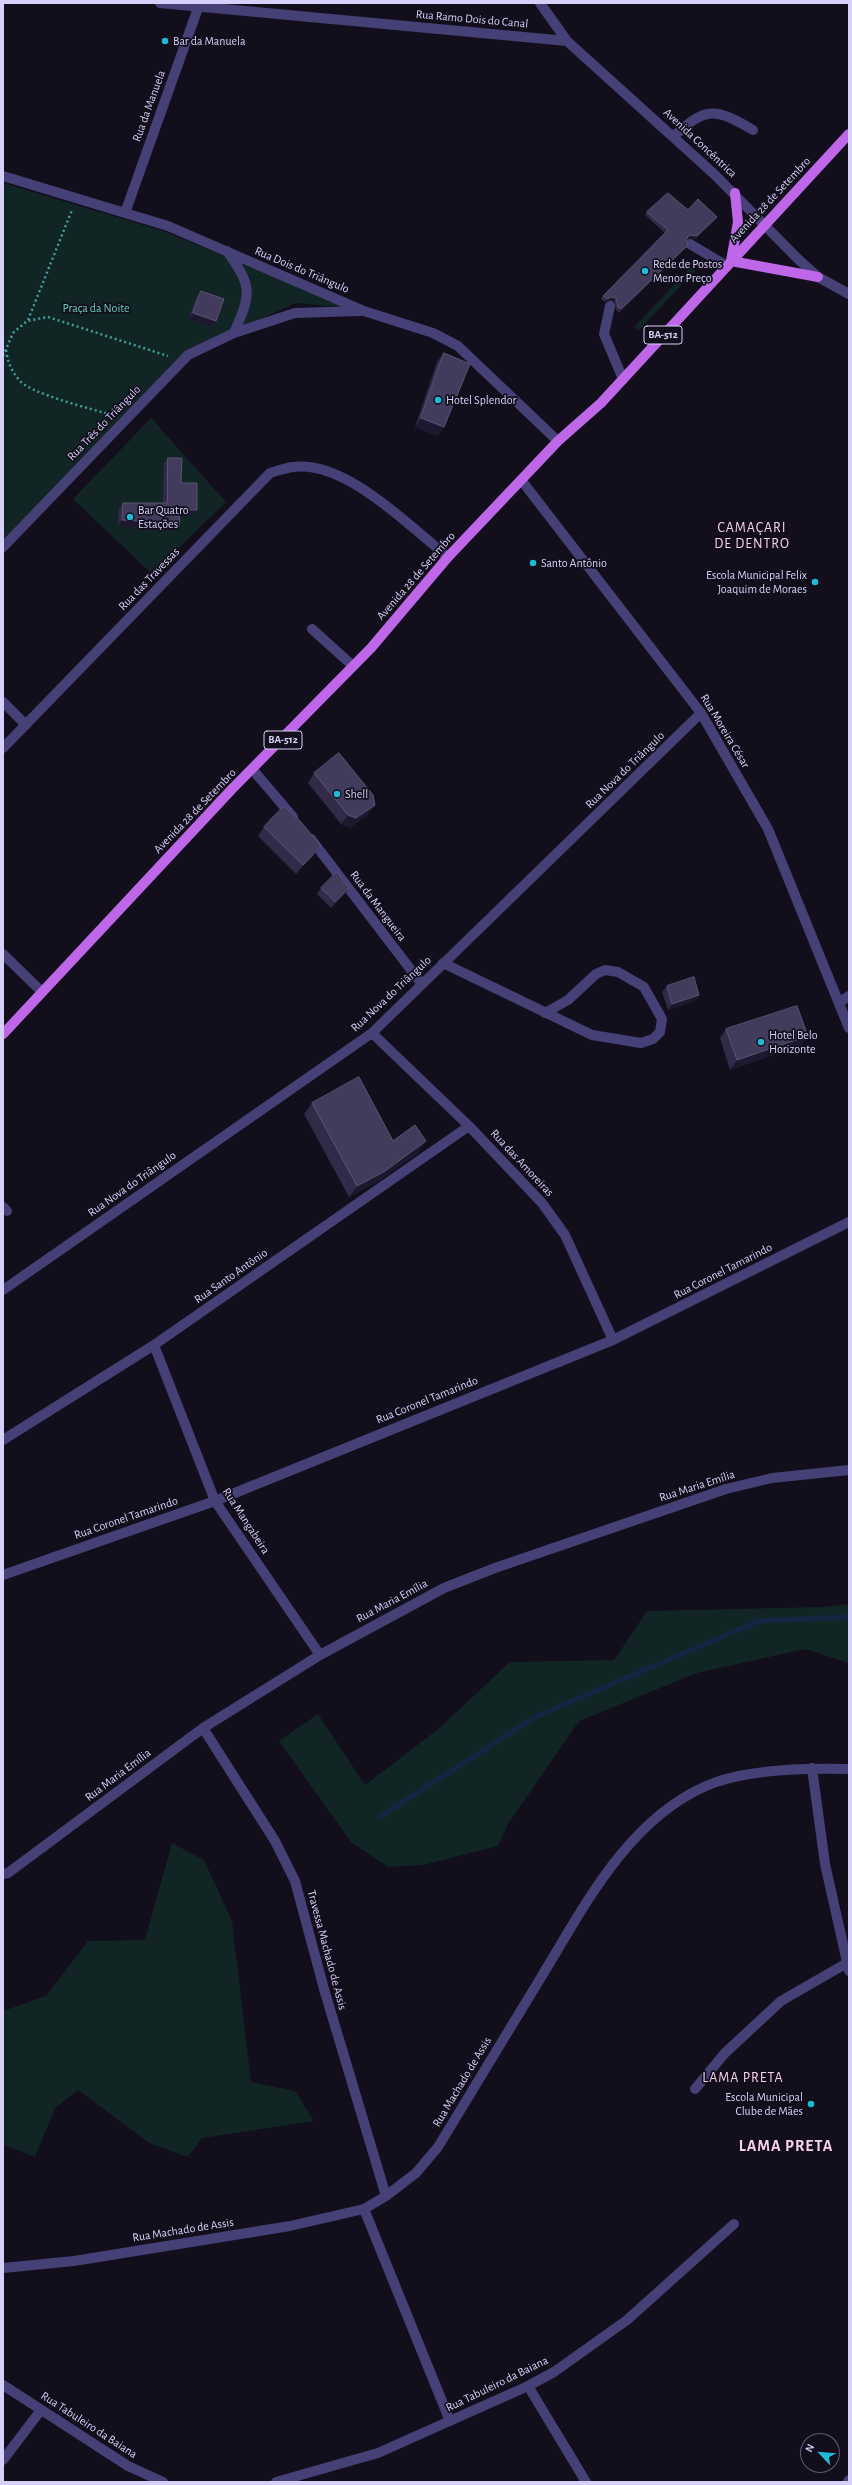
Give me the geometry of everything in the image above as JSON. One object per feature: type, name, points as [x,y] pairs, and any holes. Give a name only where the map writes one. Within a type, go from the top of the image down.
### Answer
[{"type":"main road","name":"Avenida 28 de Setembro","points":[[3,1034],[352,666],[372,648],[448,557],[522,481],[558,441],[600,404],[849,134]]},
{"type":"main road","points":[[735,193],[738,222],[729,263],[818,277]]},
{"type":"street","name":"Rua Ramo Dois do Canal","points":[[160,3],[198,8],[567,40]]},
{"type":"street","name":"Avenida Concêntrica","points":[[540,3],[567,40],[735,193],[818,277],[849,294]]},
{"type":"street","name":"Rua da Manuela","points":[[125,213],[198,8]]},
{"type":"street","points":[[674,136],[693,119],[709,112],[732,118],[753,130]]},
{"type":"street","name":"Rua Dois do Triângulo","points":[[3,176],[168,226],[364,311],[433,333],[458,346],[558,441]]},
{"type":"street","points":[[690,244],[729,263]]},
{"type":"street","points":[[226,251],[243,274],[247,290],[246,306],[234,333]]},
{"type":"street","points":[[610,306],[604,334],[623,379]]},
{"type":"street","name":"Rua Três do Triângulo","points":[[3,547],[188,355],[234,333],[295,313],[364,311]]},
{"type":"street","name":"Rua das Travessas","points":[[3,748],[270,473],[294,467],[318,468],[340,475],[361,487],[448,557]]},
{"type":"street","name":"Rua Moreira César","points":[[522,481],[701,714],[768,830],[840,1002],[849,1028]]},
{"type":"street","points":[[312,629],[352,666]]},
{"type":"street","points":[[3,702],[26,725]]},
{"type":"street","name":"Rua Nova do Triângulo","points":[[3,1290],[372,1033],[421,983],[701,714]]},
{"type":"street","name":"Rua da Mangueira","points":[[253,770],[331,865],[421,983]]},
{"type":"street","points":[[3,954],[42,992]]},
{"type":"street","points":[[443,963],[545,1013],[592,1035],[628,1043],[641,1043],[653,1039],[660,1032],[662,1019],[644,987],[618,972],[605,970],[596,974],[559,1007],[545,1013]]},
{"type":"street","points":[[840,1002],[849,996]]},
{"type":"street","name":"Rua das Amoreiras","points":[[372,1033],[469,1126],[542,1202],[565,1235],[613,1340]]},
{"type":"street","name":"Rua Santo Antônio","points":[[3,1440],[154,1345],[469,1126]]},
{"type":"street","name":"Rua Coronel Tamarindo","points":[[3,1575],[215,1501],[613,1340],[849,1222]]},
{"type":"street","name":"Rua Mangabeira","points":[[154,1345],[215,1501],[320,1655]]},
{"type":"street","name":"Rua Maria Emília","points":[[3,1874],[8,1873],[203,1728],[320,1655],[419,1601],[495,1568],[726,1489],[772,1478],[849,1470]]},
{"type":"street","name":"Travessa Machado de Assis","points":[[203,1728],[275,1841],[295,1881],[324,1989],[386,2196]]},
{"type":"street","points":[[694,2089],[725,2053],[781,2001],[848,1967],[825,1864],[812,1768]]},
{"type":"street","name":"Rua Machado de Assis","points":[[3,2268],[74,2261],[290,2226],[364,2209],[386,2196],[416,2173],[438,2147],[591,1896],[633,1840],[665,1812],[706,1786],[732,1777],[812,1768],[849,1768]]},
{"type":"street","points":[[364,2209],[450,2421]]},
{"type":"street","name":"Rua Tabuleiro da Baiana","points":[[276,2482],[378,2453],[528,2386],[590,2348],[627,2320],[734,2224]]},
{"type":"street","name":"Rua Tabuleiro da Baiana","points":[[3,2384],[144,2478],[163,2482]]},
{"type":"street","points":[[528,2386],[586,2482]]},
{"type":"street","points":[[3,2460],[41,2410]]},
{"type":"path","points":[[3,356],[13,334],[27,321],[77,198]]},
{"type":"path","points":[[27,321],[48,317],[182,361]]},
{"type":"path","points":[[6,350],[8,364],[20,382],[37,391],[125,419]]},
{"type":"green space","name":"Praça da Noite","points":[[3,183],[163,231],[351,308],[296,303],[182,354],[3,540]]},
{"type":"green space","points":[[690,268],[696,270],[638,331],[635,326]]},
{"type":"green space","points":[[151,418],[226,502],[152,574],[73,499]]},
{"type":"green space","points":[[849,1604],[849,1663],[805,1649],[697,1673],[579,1721],[508,1824],[498,1846],[423,1865],[388,1867],[351,1842],[279,1741],[318,1714],[365,1785],[437,1730],[510,1662],[614,1660],[647,1611],[822,1607]]},
{"type":"green space","points":[[172,1843],[204,1860],[232,1921],[251,2082],[295,2091],[314,2121],[202,2138],[188,2157],[149,2143],[78,2090],[55,2108],[35,2157],[3,2144],[3,2011],[46,1996],[88,1941],[145,1940]]},
{"type":"building","name":"Rede de Postos Menor Preço","points":[[668,193],[688,210],[698,199],[717,217],[697,236],[689,235],[686,240],[688,245],[621,309],[618,307],[616,298],[611,297],[607,299],[603,296],[668,230],[647,212]]},
{"type":"building","points":[[201,291],[224,299],[216,321],[193,313]]},
{"type":"building","name":"Hotel Splendor","points":[[444,353],[470,364],[444,427],[421,418]]},
{"type":"building","points":[[168,458],[182,458],[181,483],[197,483],[197,510],[180,510],[179,526],[154,524],[154,522],[122,520],[123,503],[167,503]]},
{"type":"building","name":"Shell","points":[[339,753],[373,795],[375,805],[356,818],[348,815],[314,773]]},
{"type":"building","points":[[284,806],[301,822],[321,846],[303,865],[264,827]]},
{"type":"building","points":[[337,872],[349,888],[335,902],[321,888]]},
{"type":"building","points":[[694,977],[699,995],[672,1004],[667,986]]},
{"type":"building","name":"Hotel Belo Horizonte","points":[[797,1006],[808,1036],[737,1060],[726,1029]]},
{"type":"building","points":[[359,1077],[393,1141],[415,1125],[426,1141],[385,1171],[357,1186],[312,1103]]},
{"type":"waterway","points":[[381,1816],[535,1717],[759,1621],[849,1617]]},
{"type":"place","name":"Bar da Manuela","points":[[165,41]]},
{"type":"place","name":"Rede de Postos Menor Preço","points":[[645,271]]},
{"type":"place","name":"Hotel Splendor","points":[[438,400]]},
{"type":"place","name":"Bar Quatro Estações","points":[[130,517]]},
{"type":"place","name":"Santo Antônio","points":[[533,563]]},
{"type":"place","name":"Escola Municipal Felix Joaquim de Moraes","points":[[815,582]]},
{"type":"place","name":"Shell","points":[[337,794]]},
{"type":"place","name":"Hotel Belo Horizonte","points":[[761,1042]]},
{"type":"place","name":"Escola Municipal Clube de Mães","points":[[811,2104]]},
{"type":"district","name":"CAMAÇARI DE DENTRO","points":[[752,536]]},
{"type":"district","name":"LAMA PRETA","points":[[743,2078]]},
{"type":"district","name":"LAMA PRETA","points":[[786,2146]]}]
